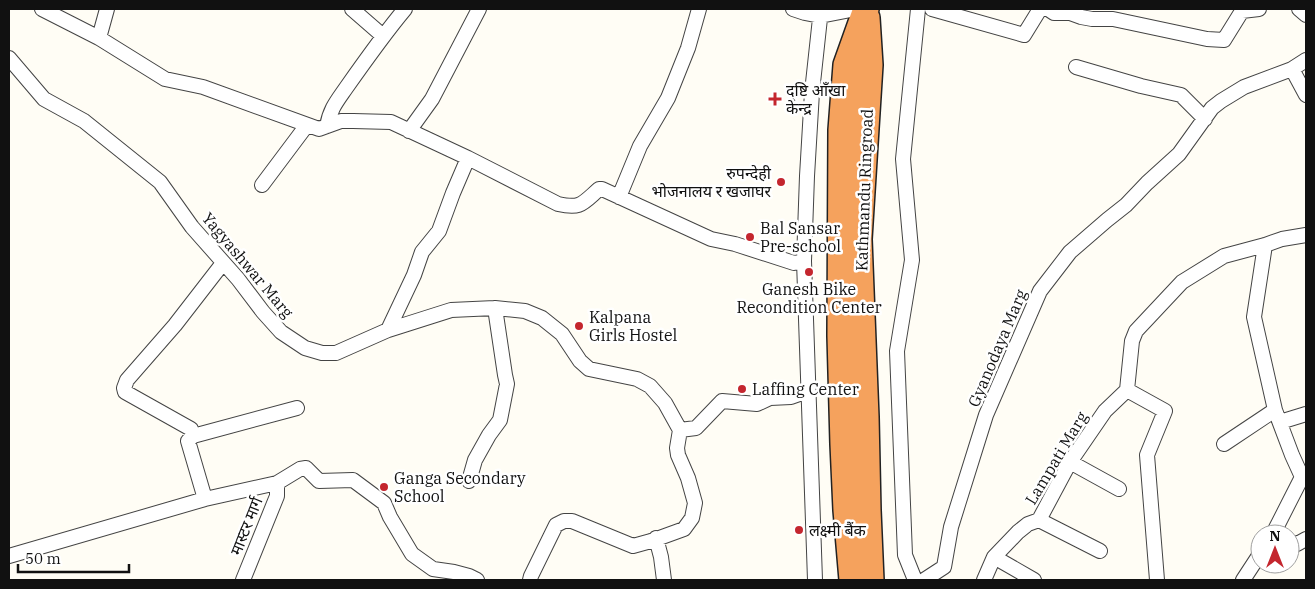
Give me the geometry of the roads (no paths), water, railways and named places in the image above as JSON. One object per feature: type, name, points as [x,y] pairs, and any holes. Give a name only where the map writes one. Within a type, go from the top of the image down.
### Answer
[{"type":"highway","name":"Kathmandu Ringroad","points":[[852,580],[842,444],[840,336],[841,130],[846,65],[866,9]]},
{"type":"highway","name":"Kathmandu Ringroad","points":[[866,9],[870,65],[859,239],[871,580]]},
{"type":"street","points":[[42,9],[99,38],[165,79],[203,87],[319,129],[341,121],[391,122],[468,158],[558,204],[572,207],[582,204],[598,189],[606,190],[711,239],[735,244],[794,263],[804,261]]},
{"type":"street","points":[[99,38],[107,9]]},
{"type":"street","points":[[352,9],[383,36]]},
{"type":"street","points":[[328,126],[328,117],[334,104],[405,9]]},
{"type":"street","points":[[409,132],[432,99],[479,9]]},
{"type":"street","points":[[619,196],[640,146],[668,98],[688,48],[699,9]]},
{"type":"street","points":[[793,9],[805,14],[856,9]]},
{"type":"street","points":[[915,580],[905,555],[897,351],[912,260],[903,159],[918,9]]},
{"type":"street","points":[[932,9],[1024,35],[1040,9]]},
{"type":"street","points":[[1048,9],[1054,13],[1070,13],[1092,19],[1113,19],[1207,39],[1224,40],[1242,11],[1259,9]]},
{"type":"street","points":[[1299,9],[1306,15]]},
{"type":"street","points":[[815,580],[804,261],[812,92],[820,12]]},
{"type":"street","name":"Yagyashwar Marg","points":[[9,58],[44,98],[84,121],[160,182],[192,227],[238,279],[263,312],[281,332],[304,348],[322,353],[336,353],[388,330],[451,310],[495,308],[525,311],[542,318],[562,334],[580,360],[589,369],[638,379],[650,386],[665,403],[680,430]]},
{"type":"street","name":"Gyanodaya Marg","points":[[924,580],[944,567],[951,527],[986,416],[1040,291],[1070,252],[1126,205],[1179,154],[1212,108],[1244,87],[1292,69],[1306,60]]},
{"type":"street","points":[[1076,67],[1141,86],[1181,95],[1205,119]]},
{"type":"street","points":[[1292,69],[1306,95]]},
{"type":"street","points":[[262,185],[307,125]]},
{"type":"street","points":[[388,330],[414,275],[422,252],[439,231],[452,193],[468,158]]},
{"type":"street","points":[[1157,580],[1147,454],[1165,412],[1127,390],[1132,341],[1136,331],[1182,282],[1224,256],[1282,239],[1306,235]]},
{"type":"street","points":[[1265,245],[1254,317],[1277,416],[1302,477],[1278,524]]},
{"type":"street","points":[[193,436],[191,429],[125,392],[124,388],[127,380],[175,325],[223,263]]},
{"type":"street","points":[[469,481],[475,460],[500,420],[506,396],[507,384],[495,308]]},
{"type":"street","name":"Lampati Marg","points":[[984,580],[994,558],[1018,532],[1028,524],[1039,520],[1070,462],[1105,411],[1127,390]]},
{"type":"street","points":[[530,580],[556,524],[564,521],[572,521],[633,546],[684,529],[692,518],[695,503],[688,478],[678,455],[677,448],[680,430],[696,428],[722,401],[757,404],[770,398],[791,397],[808,392]]},
{"type":"street","points":[[205,499],[188,441],[193,436],[297,408]]},
{"type":"street","points":[[1224,444],[1277,416],[1306,414]]},
{"type":"street","points":[[1070,462],[1119,489]]},
{"type":"street","points":[[9,556],[205,499],[277,483],[300,469],[306,468],[319,481],[353,480],[384,503],[412,554],[433,569],[454,572],[477,580]]},
{"type":"street","name":"मास्टर मार्ग","points":[[243,580],[278,496],[277,483]]},
{"type":"street","points":[[1039,520],[1100,551]]},
{"type":"street","points":[[656,538],[664,580]]},
{"type":"street","points":[[994,558],[1034,580]]},
{"type":"street","points":[[1243,580],[1250,569]]},
{"type":"place","name":"द्ष्टि आँखा केन्द्र","points":[[775,99]]},
{"type":"place","name":"रुपन्देही भोजनालय र खजाघर","points":[[781,182]]},
{"type":"place","name":"Bal Sansar Pre-school","points":[[750,237]]},
{"type":"place","name":"Ganesh Bike Recondition Center","points":[[809,272]]},
{"type":"place","name":"Kalpana Girls Hostel","points":[[579,326]]},
{"type":"place","name":"Laffing Center","points":[[742,389]]},
{"type":"place","name":"Ganga Secondary School","points":[[384,487]]},
{"type":"place","name":"लक्ष्मी बैंक","points":[[799,530]]}]
